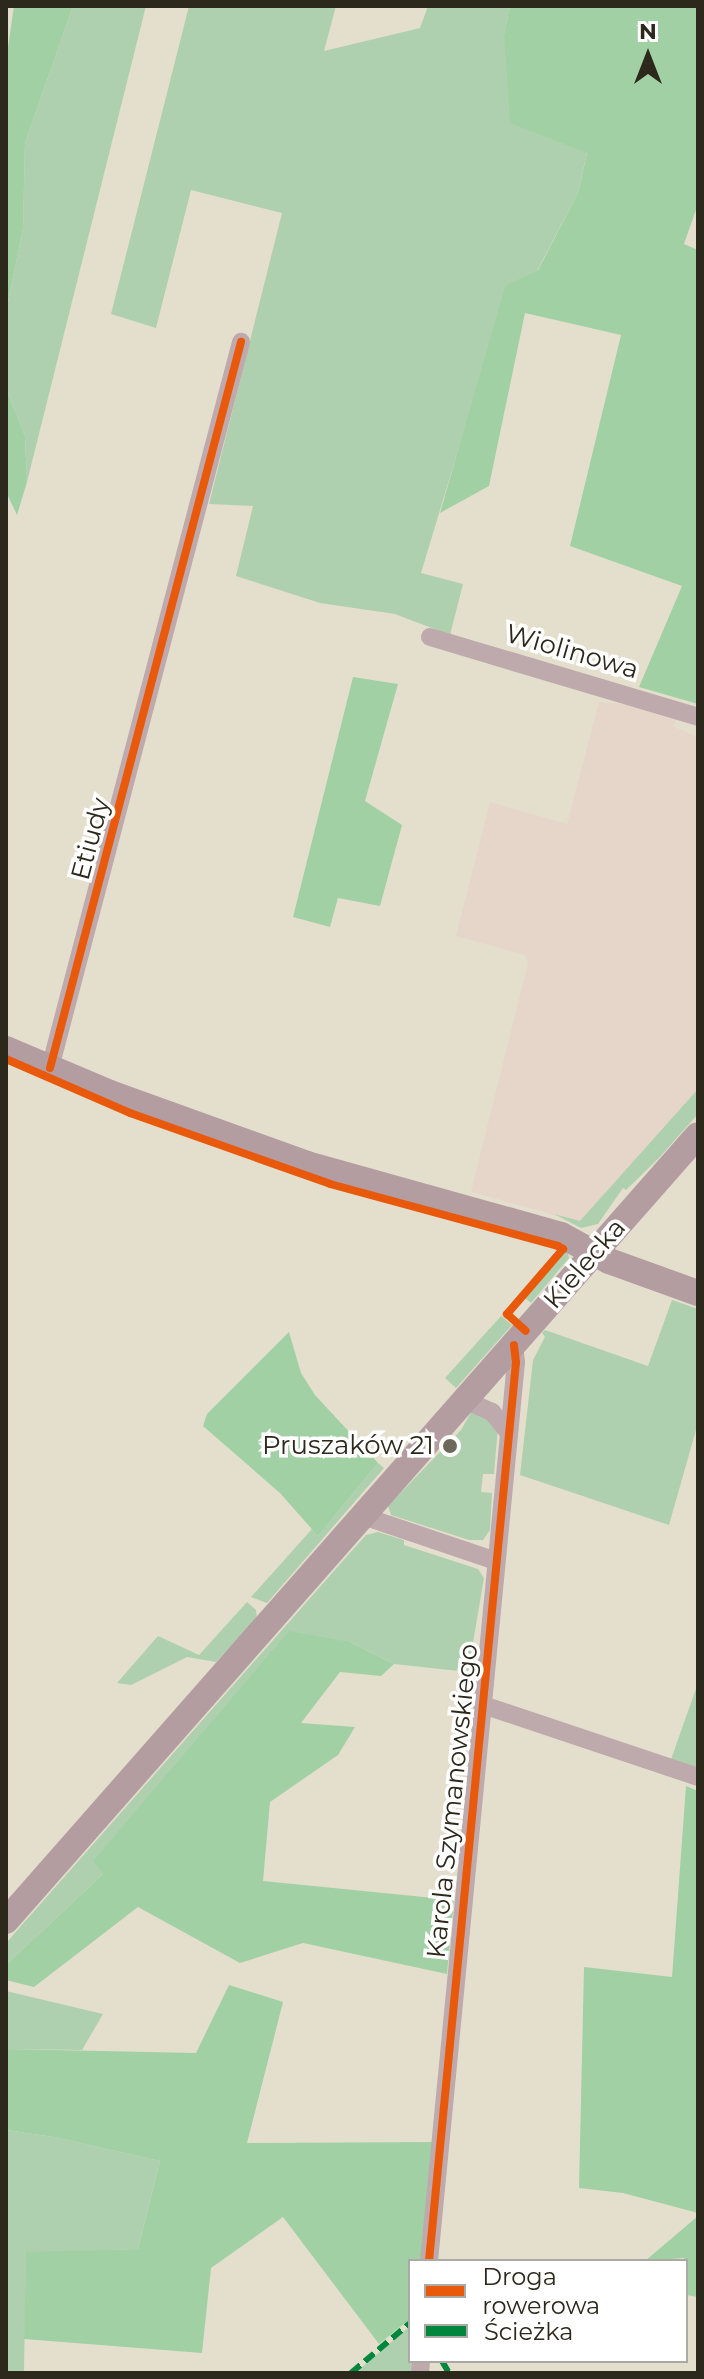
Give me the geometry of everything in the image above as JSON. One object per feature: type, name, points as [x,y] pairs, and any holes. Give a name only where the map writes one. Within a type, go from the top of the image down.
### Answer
[{"type":"main road","points":[[6,1049],[202,1128],[307,1164],[561,1235],[594,1254],[698,1293]]},
{"type":"main road","name":"Kielecka","points":[[6,1921],[698,1135]]},
{"type":"street","name":"Etiudy","points":[[50,1068],[181,582],[241,342]]},
{"type":"street","name":"Wiolinowa","points":[[430,637],[698,717]]},
{"type":"street","name":"Karola Szymanowskiego","points":[[429,2259],[516,1362],[514,1345]]},
{"type":"street","points":[[465,1400],[492,1412],[509,1433]]},
{"type":"street","points":[[363,1516],[496,1561]]},
{"type":"street","points":[[483,1705],[698,1777]]},
{"type":"shaded area","points":[[599,702],[624,704],[677,719],[672,726],[698,737],[698,1089],[580,1222],[471,1192],[528,963],[525,955],[456,936],[490,802],[567,824]]},
{"type":"green space","points":[[14,6],[73,6],[25,143],[23,229],[6,311],[6,61]]},
{"type":"green space","points":[[73,6],[146,6],[27,482],[25,436],[8,394],[6,311],[23,229],[25,143]]},
{"type":"green space","points":[[189,6],[336,6],[324,51],[420,28],[428,6],[510,6],[504,34],[587,152],[578,193],[479,381],[421,573],[463,584],[450,635],[395,614],[320,603],[236,576],[253,506],[209,504],[282,213],[191,190],[156,328],[111,314]]},
{"type":"green space","points":[[510,6],[698,6],[698,204],[684,244],[698,250],[698,704],[639,687],[682,586],[570,546],[621,335],[525,313],[489,486],[440,513],[505,286],[538,270],[578,193],[587,153],[510,123],[504,34]]},
{"type":"green space","points":[[6,379],[8,394],[25,436],[27,482],[17,515],[6,492]]},
{"type":"green space","points":[[353,677],[398,684],[365,801],[402,825],[380,906],[338,898],[330,927],[293,917]]},
{"type":"green space","points":[[698,1089],[698,1114],[658,1159],[626,1190],[623,1188],[598,1224],[581,1228],[554,1214],[580,1221]]},
{"type":"green space","points":[[567,1249],[569,1258],[531,1303],[525,1298]]},
{"type":"green space","points":[[672,1300],[698,1309],[698,1423],[669,1525],[520,1475],[533,1360],[545,1337],[542,1333],[545,1330],[648,1366]]},
{"type":"green space","points":[[501,1316],[512,1325],[456,1388],[445,1378]]},
{"type":"green space","points":[[289,1332],[301,1373],[315,1395],[378,1463],[318,1536],[280,1493],[203,1426],[207,1414]]},
{"type":"green space","points":[[473,1409],[498,1427],[494,1474],[483,1474],[481,1492],[492,1493],[490,1530],[483,1540],[469,1540],[391,1515],[388,1506],[461,1430]]},
{"type":"green space","points":[[378,1463],[384,1468],[267,1603],[251,1597],[312,1529],[318,1536]]},
{"type":"green space","points":[[378,1532],[404,1540],[404,1545],[478,1569],[484,1578],[468,1672],[394,1664],[350,1642],[94,1861],[104,1873],[6,1965],[6,1943],[366,1535]]},
{"type":"green space","points":[[247,1602],[256,1610],[257,1618],[216,1662],[187,1657],[131,1685],[117,1683],[158,1636],[199,1655]]},
{"type":"green space","points":[[289,1631],[350,1642],[394,1664],[381,1676],[340,1672],[301,1723],[355,1727],[338,1755],[270,1802],[263,1881],[454,1900],[447,1974],[303,1943],[240,1963],[138,1907],[34,1987],[6,1980],[6,1965],[103,1874],[93,1861]]},
{"type":"green space","points":[[698,1683],[698,1774],[669,1765]]},
{"type":"green space","points":[[686,1786],[698,1791],[698,2213],[623,2193],[579,2188],[584,1967],[672,1977]]},
{"type":"green space","points":[[229,1985],[283,2002],[247,2143],[434,2142],[424,2259],[408,2259],[408,2321],[379,2344],[283,2217],[211,2268],[202,2353],[24,2339],[26,2252],[138,2249],[160,2161],[54,2137],[6,2130],[6,2049],[196,2053]]},
{"type":"green space","points":[[6,1991],[103,2014],[82,2050],[6,2049]]},
{"type":"green space","points":[[6,2130],[54,2137],[160,2161],[138,2249],[26,2253],[24,2373],[6,2373]]},
{"type":"green space","points":[[698,2216],[698,2297],[688,2295],[688,2259],[647,2259]]},
{"type":"green space","points":[[408,2328],[408,2363],[413,2363],[414,2373],[355,2373]]},
{"type":"marked path","points":[[351,2373],[408,2325]]},
{"type":"marked path","points":[[443,2363],[449,2373]]},
{"type":"cycle path","points":[[50,1068],[241,342]]},
{"type":"cycle path","points":[[6,1059],[130,1113],[330,1184],[558,1246],[563,1249],[507,1314],[526,1331]]},
{"type":"cycle path","points":[[429,2259],[516,1362],[514,1345]]},
{"type":"place","name":"Pruszaków 21","points":[[450,1446]]}]
